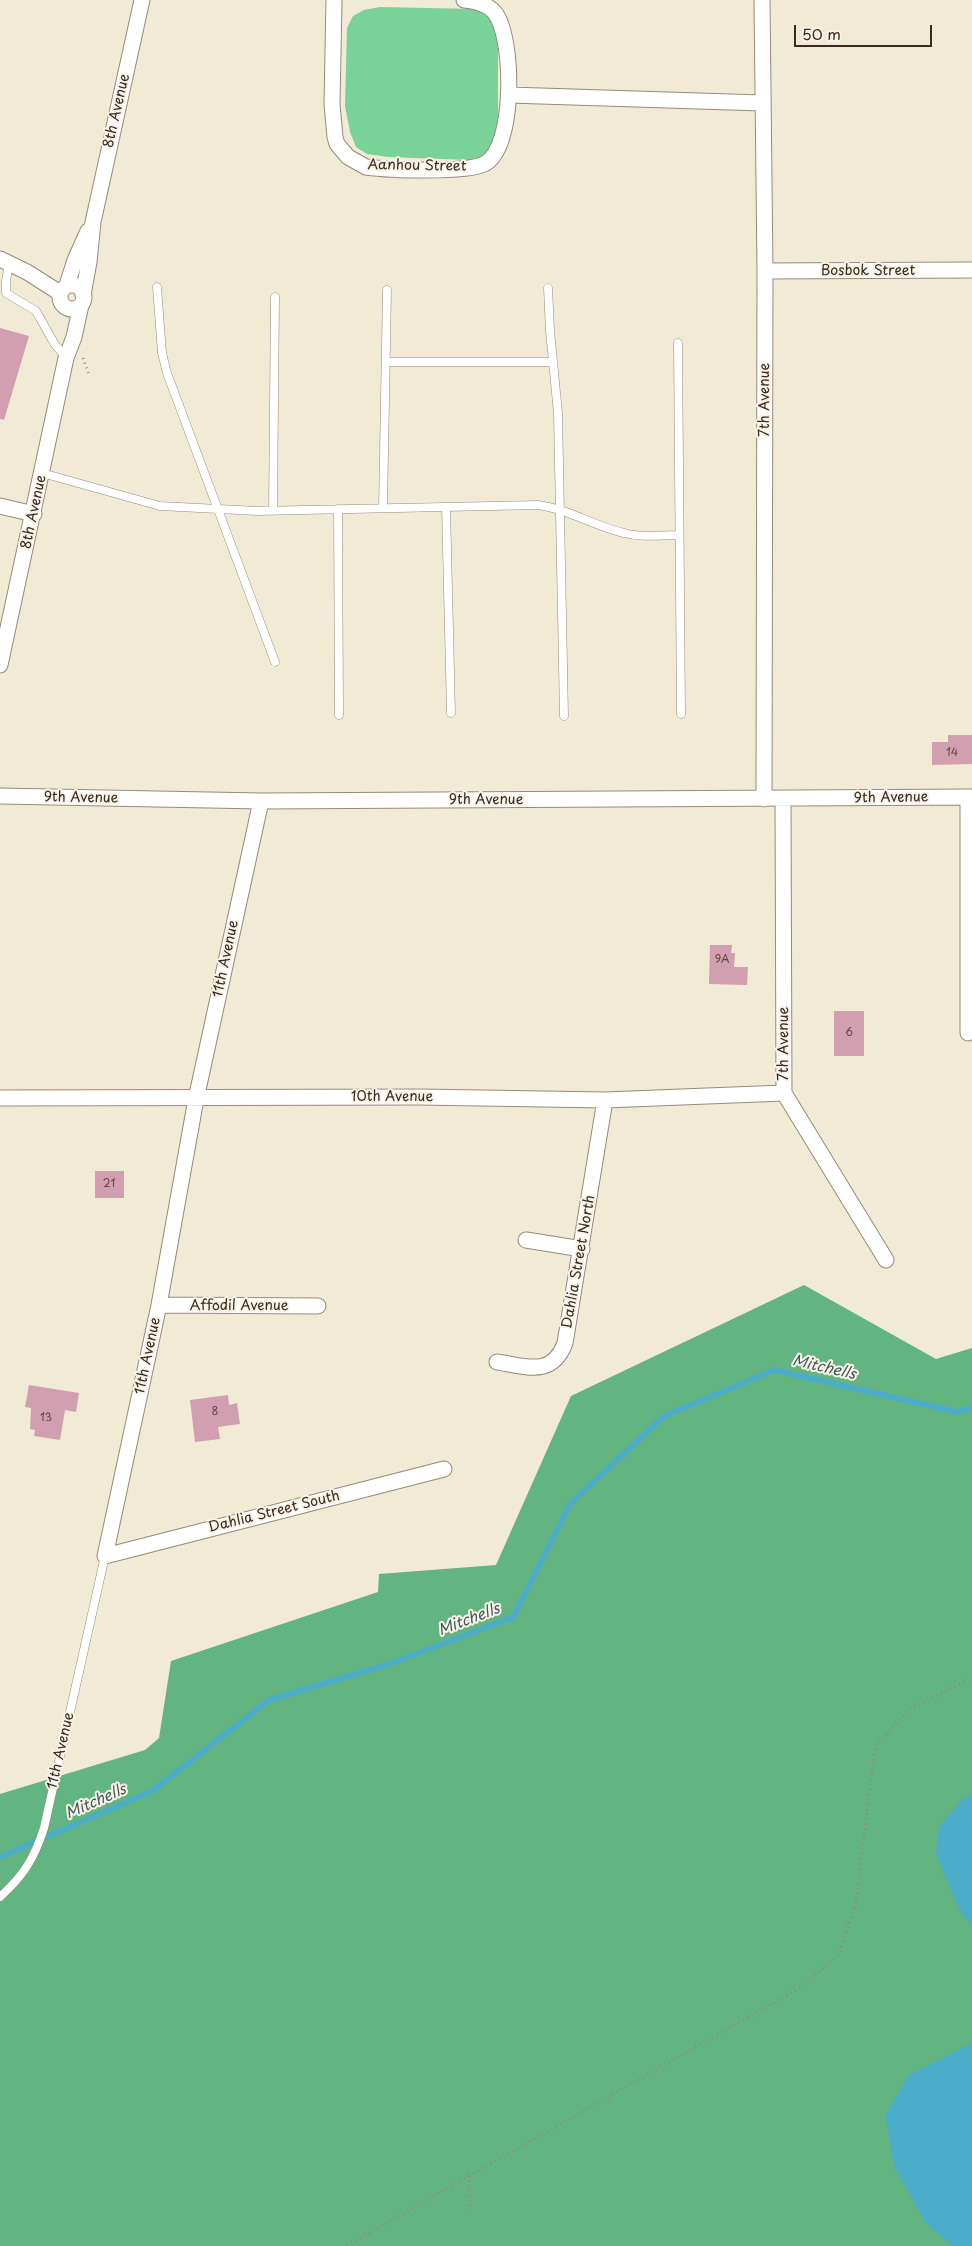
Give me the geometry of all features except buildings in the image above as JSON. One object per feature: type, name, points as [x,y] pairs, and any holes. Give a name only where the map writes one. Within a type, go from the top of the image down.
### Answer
[{"type":"street","name":"8th Avenue","points":[[0,665],[34,514],[66,358],[75,260],[93,222],[142,0]]},
{"type":"street","name":"Aanhou Street","points":[[334,0],[332,104],[333,126],[337,144],[355,163],[366,167],[459,169],[484,164],[496,153],[502,143],[509,95],[505,37],[498,18],[488,6],[464,0]]},
{"type":"street","name":"7th Avenue","points":[[762,0],[765,271],[764,799]]},
{"type":"street","points":[[509,95],[762,102]]},
{"type":"street","points":[[5,261],[71,297]]},
{"type":"street","name":"Bosbok Street","points":[[765,271],[972,270]]},
{"type":"street","points":[[0,506],[34,514]]},
{"type":"street","name":"9th Avenue","points":[[0,796],[262,801],[970,797]]},
{"type":"street","points":[[968,1033],[970,797]]},
{"type":"street","name":"7th Avenue","points":[[784,799],[784,1093],[886,1260]]},
{"type":"street","name":"11th Avenue","points":[[104,1556],[159,1305],[196,1099],[262,801]]},
{"type":"street","name":"10th Avenue","points":[[0,1098],[419,1097],[605,1100],[784,1093]]},
{"type":"street","name":"Dahlia Street North","points":[[497,1362],[544,1367],[554,1362],[562,1353],[582,1249],[605,1100]]},
{"type":"street","points":[[526,1240],[582,1249]]},
{"type":"street","name":"Affodil Avenue","points":[[159,1305],[318,1306]]},
{"type":"street","name":"Dahlia Street South","points":[[104,1556],[444,1469]]},
{"type":"lane","points":[[5,261],[6,292],[36,312],[54,343],[66,358]]},
{"type":"lane","points":[[157,287],[162,354],[217,509],[276,662]]},
{"type":"lane","points":[[548,288],[558,413],[564,716]]},
{"type":"lane","points":[[384,508],[387,290]]},
{"type":"lane","points":[[273,510],[274,297]]},
{"type":"lane","points":[[678,343],[681,714]]},
{"type":"lane","points":[[386,362],[553,362]]},
{"type":"lane","points":[[42,473],[160,506],[273,510],[538,505],[560,508],[621,533],[640,536],[679,535]]},
{"type":"lane","points":[[446,507],[451,713]]},
{"type":"lane","points":[[338,509],[339,715]]},
{"type":"lane","name":"11th Avenue","points":[[0,1897],[15,1883],[31,1862],[44,1828],[104,1556]]},
{"type":"path","points":[[346,2246],[799,1988],[838,1956],[856,1902],[875,1746],[911,1708],[972,1678]]},
{"type":"path","points":[[469,2176],[470,2211]]},
{"type":"green space","points":[[380,7],[474,9],[484,13],[491,19],[498,36],[498,131],[494,147],[484,156],[469,160],[388,157],[367,154],[356,147],[350,132],[345,106],[347,28],[353,16],[364,10]]},
{"type":"green space","points":[[804,1285],[936,1359],[972,1348],[972,2246],[0,2246],[0,1794],[145,1750],[159,1738],[171,1661],[378,1592],[379,1574],[496,1565],[571,1396]]},
{"type":"water","points":[[972,1795],[972,1927],[959,1910],[936,1854],[939,1827],[964,1798]]},
{"type":"water","points":[[972,2043],[972,2246],[952,2246],[925,2222],[894,2166],[885,2115],[909,2075]]},
{"type":"waterway","name":"Mitchells","points":[[0,1857],[152,1791],[269,1700],[392,1663],[513,1617],[570,1504],[664,1416],[774,1370],[957,1412],[972,1408]]}]
